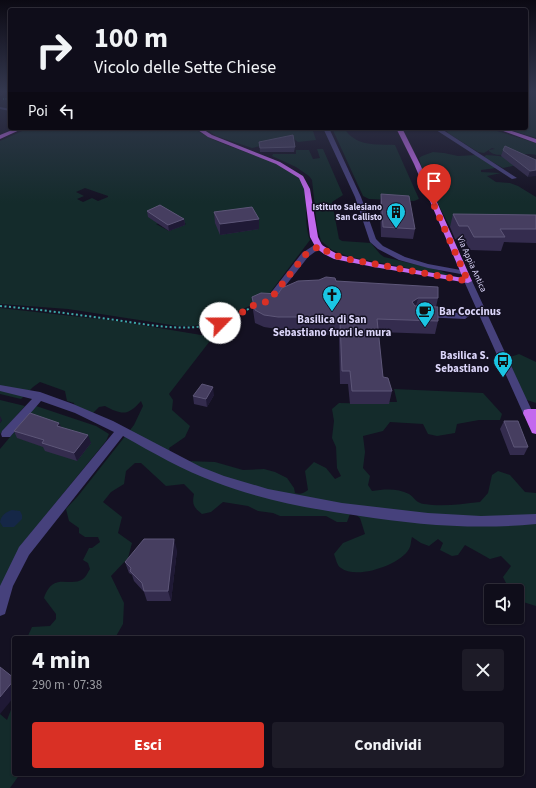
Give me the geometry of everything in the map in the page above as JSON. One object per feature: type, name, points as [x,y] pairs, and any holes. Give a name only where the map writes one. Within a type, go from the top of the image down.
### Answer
[{"type":"main road","points":[[0,137],[16,130]]},
{"type":"main road","points":[[201,130],[212,137],[278,163],[301,177],[305,182],[307,189],[312,231],[319,246],[331,254],[347,259],[466,277]]},
{"type":"main road","name":"Via Appia Antica","points":[[400,130],[417,164],[466,277]]},
{"type":"main road","points":[[504,130],[536,141]]},
{"type":"main road","name":"Via Appia Antica","points":[[532,413],[536,430]]},
{"type":"street","points":[[327,130],[358,197],[375,244],[382,250],[395,256],[466,277]]},
{"type":"street","points":[[439,130],[514,178]]},
{"type":"street","points":[[466,155],[487,154]]},
{"type":"street","points":[[269,301],[305,255],[319,246]]},
{"type":"street","name":"Via Appia Antica","points":[[466,277],[532,413]]},
{"type":"street","points":[[415,315],[465,316]]},
{"type":"street","points":[[0,388],[40,396],[79,410],[198,470],[267,495],[363,511],[458,522],[515,522],[536,519]]},
{"type":"street","points":[[6,434],[40,396]]},
{"type":"street","points":[[0,609],[7,585],[24,550],[121,431]]},
{"type":"path","points":[[0,306],[46,310],[176,328],[194,328],[233,318],[254,305],[269,301]]},
{"type":"green space","points":[[536,129],[536,138],[511,130]]},
{"type":"green space","points":[[25,130],[198,130],[218,142],[285,168],[296,175],[303,183],[306,196],[307,225],[310,240],[266,298],[218,321],[193,326],[178,326],[68,309],[0,304],[0,141]],"holes":[[[85,188],[108,196],[98,201],[92,198],[83,202],[77,199],[84,196],[76,192]],[[180,220],[186,224],[169,231],[156,224]]]},
{"type":"green space","points":[[208,130],[313,130],[316,140],[298,142],[294,139],[252,148],[216,136]]},
{"type":"green space","points":[[333,130],[346,130],[354,139],[366,143],[395,145],[419,199],[414,201],[369,199],[363,196]]},
{"type":"green space","points":[[444,130],[494,130],[536,143],[536,155],[498,155],[489,151],[495,149],[492,148],[484,153],[478,152]]},
{"type":"green space","points":[[317,149],[323,149],[343,195],[332,202],[339,239],[342,241],[371,243],[384,257],[439,270],[454,277],[350,257],[332,250],[321,241],[317,226],[312,180],[309,176],[296,167],[272,156],[273,154],[296,154],[296,150],[309,150],[313,159],[320,158]]},
{"type":"green space","points":[[433,152],[458,156],[476,155],[496,168],[481,170],[481,172],[501,173],[487,176],[496,182],[510,183],[518,186],[536,197],[536,228],[450,227],[427,183],[441,184],[440,182],[446,182],[443,174],[423,172],[419,158]]},
{"type":"green space","points":[[486,155],[499,156],[526,163],[503,168],[484,157]]},
{"type":"green space","points":[[0,308],[117,321],[213,337],[169,394],[173,400],[172,410],[190,426],[185,437],[169,448],[171,455],[185,461],[215,462],[243,470],[264,469],[275,472],[287,478],[297,494],[308,490],[305,471],[314,462],[326,468],[335,479],[341,476],[337,468],[336,447],[332,438],[334,421],[332,409],[339,403],[388,404],[388,402],[397,402],[394,389],[483,393],[502,414],[500,420],[479,420],[457,424],[455,433],[437,436],[428,434],[423,424],[390,422],[383,431],[363,436],[365,452],[363,468],[370,476],[368,485],[372,491],[386,489],[405,492],[417,501],[424,504],[445,505],[480,502],[488,493],[492,475],[498,471],[510,475],[525,492],[536,493],[536,606],[524,602],[524,584],[506,584],[503,577],[511,566],[501,556],[490,559],[465,545],[458,555],[452,556],[440,550],[443,543],[438,539],[429,546],[412,537],[409,549],[397,560],[377,569],[357,572],[348,571],[338,566],[334,554],[343,543],[365,534],[360,518],[354,513],[350,514],[347,522],[337,522],[326,516],[280,516],[273,513],[258,511],[248,506],[223,502],[211,512],[202,514],[194,505],[194,494],[184,484],[166,486],[141,463],[135,463],[126,471],[124,484],[111,492],[103,502],[122,517],[118,533],[132,543],[128,558],[111,576],[124,603],[123,624],[116,636],[28,636],[32,627],[50,626],[56,619],[56,614],[44,598],[52,585],[57,582],[78,581],[86,576],[90,569],[88,563],[83,560],[89,548],[92,548],[100,542],[98,537],[85,537],[79,533],[79,528],[69,521],[66,509],[134,425],[143,406],[141,401],[128,412],[116,411],[105,406],[99,407],[93,413],[75,410],[74,403],[67,401],[65,391],[40,382],[21,399],[0,394]]},
{"type":"green space","points":[[519,354],[536,362],[536,403],[524,399],[507,358]]},
{"type":"green space","points":[[0,400],[25,406],[0,434],[0,423],[2,420],[0,420]]},
{"type":"green space","points":[[36,406],[96,426],[109,434],[106,441],[22,544],[4,589],[0,586],[0,449]],"holes":[[[18,438],[90,443],[48,448]]]},
{"type":"green space","points":[[12,707],[12,776],[19,776],[10,788],[0,788],[0,714],[7,720]]},
{"type":"water","points":[[12,510],[20,511],[22,519],[14,527],[3,527],[0,522],[1,517]]},
{"type":"building","points":[[293,135],[295,147],[260,148],[259,142]]},
{"type":"building","points":[[505,146],[536,160],[536,170],[530,171],[503,150]]},
{"type":"building","name":"Istituto Salesiano San Callisto","points":[[381,194],[409,196],[415,229],[383,227]]},
{"type":"building","points":[[160,205],[184,219],[168,225],[147,211]]},
{"type":"building","points":[[252,207],[259,219],[220,224],[214,212]]},
{"type":"building","points":[[453,214],[536,215],[536,229],[500,229],[505,237],[474,237],[468,226],[459,226]]},
{"type":"building","points":[[326,277],[335,278],[336,281],[438,287],[438,298],[418,298],[412,302],[415,306],[438,307],[438,321],[377,319],[383,377],[388,378],[392,391],[352,391],[350,371],[342,371],[340,322],[311,322],[311,317],[278,317],[264,315],[255,310],[252,297],[261,293],[278,294],[282,288],[298,281],[319,280]]},
{"type":"building","points":[[202,384],[213,387],[206,399],[193,396]]},
{"type":"building","points":[[30,413],[59,423],[57,426],[88,435],[74,453],[42,443],[44,440],[14,431]]},
{"type":"building","points":[[504,421],[518,421],[528,447],[514,447]]},
{"type":"building","points":[[144,539],[174,539],[168,591],[144,591],[142,583],[130,571],[131,568],[125,562]]},
{"type":"building","points":[[0,667],[12,676],[12,682],[0,697]]},
{"type":"place","name":"Istituto Salesiano San Callisto","points":[[396,229]]},
{"type":"place","name":"Basilica di San Sebastiano fuori le mura","points":[[332,312]]},
{"type":"place","name":"Bar Coccinus","points":[[425,328]]},
{"type":"place","name":"Basilica S. Sebastiano","points":[[503,378]]},
{"type":"route","points":[[220,323],[233,318],[254,305],[269,301],[305,255],[319,246],[338,257],[387,268],[468,281],[463,273],[434,205]]}]
